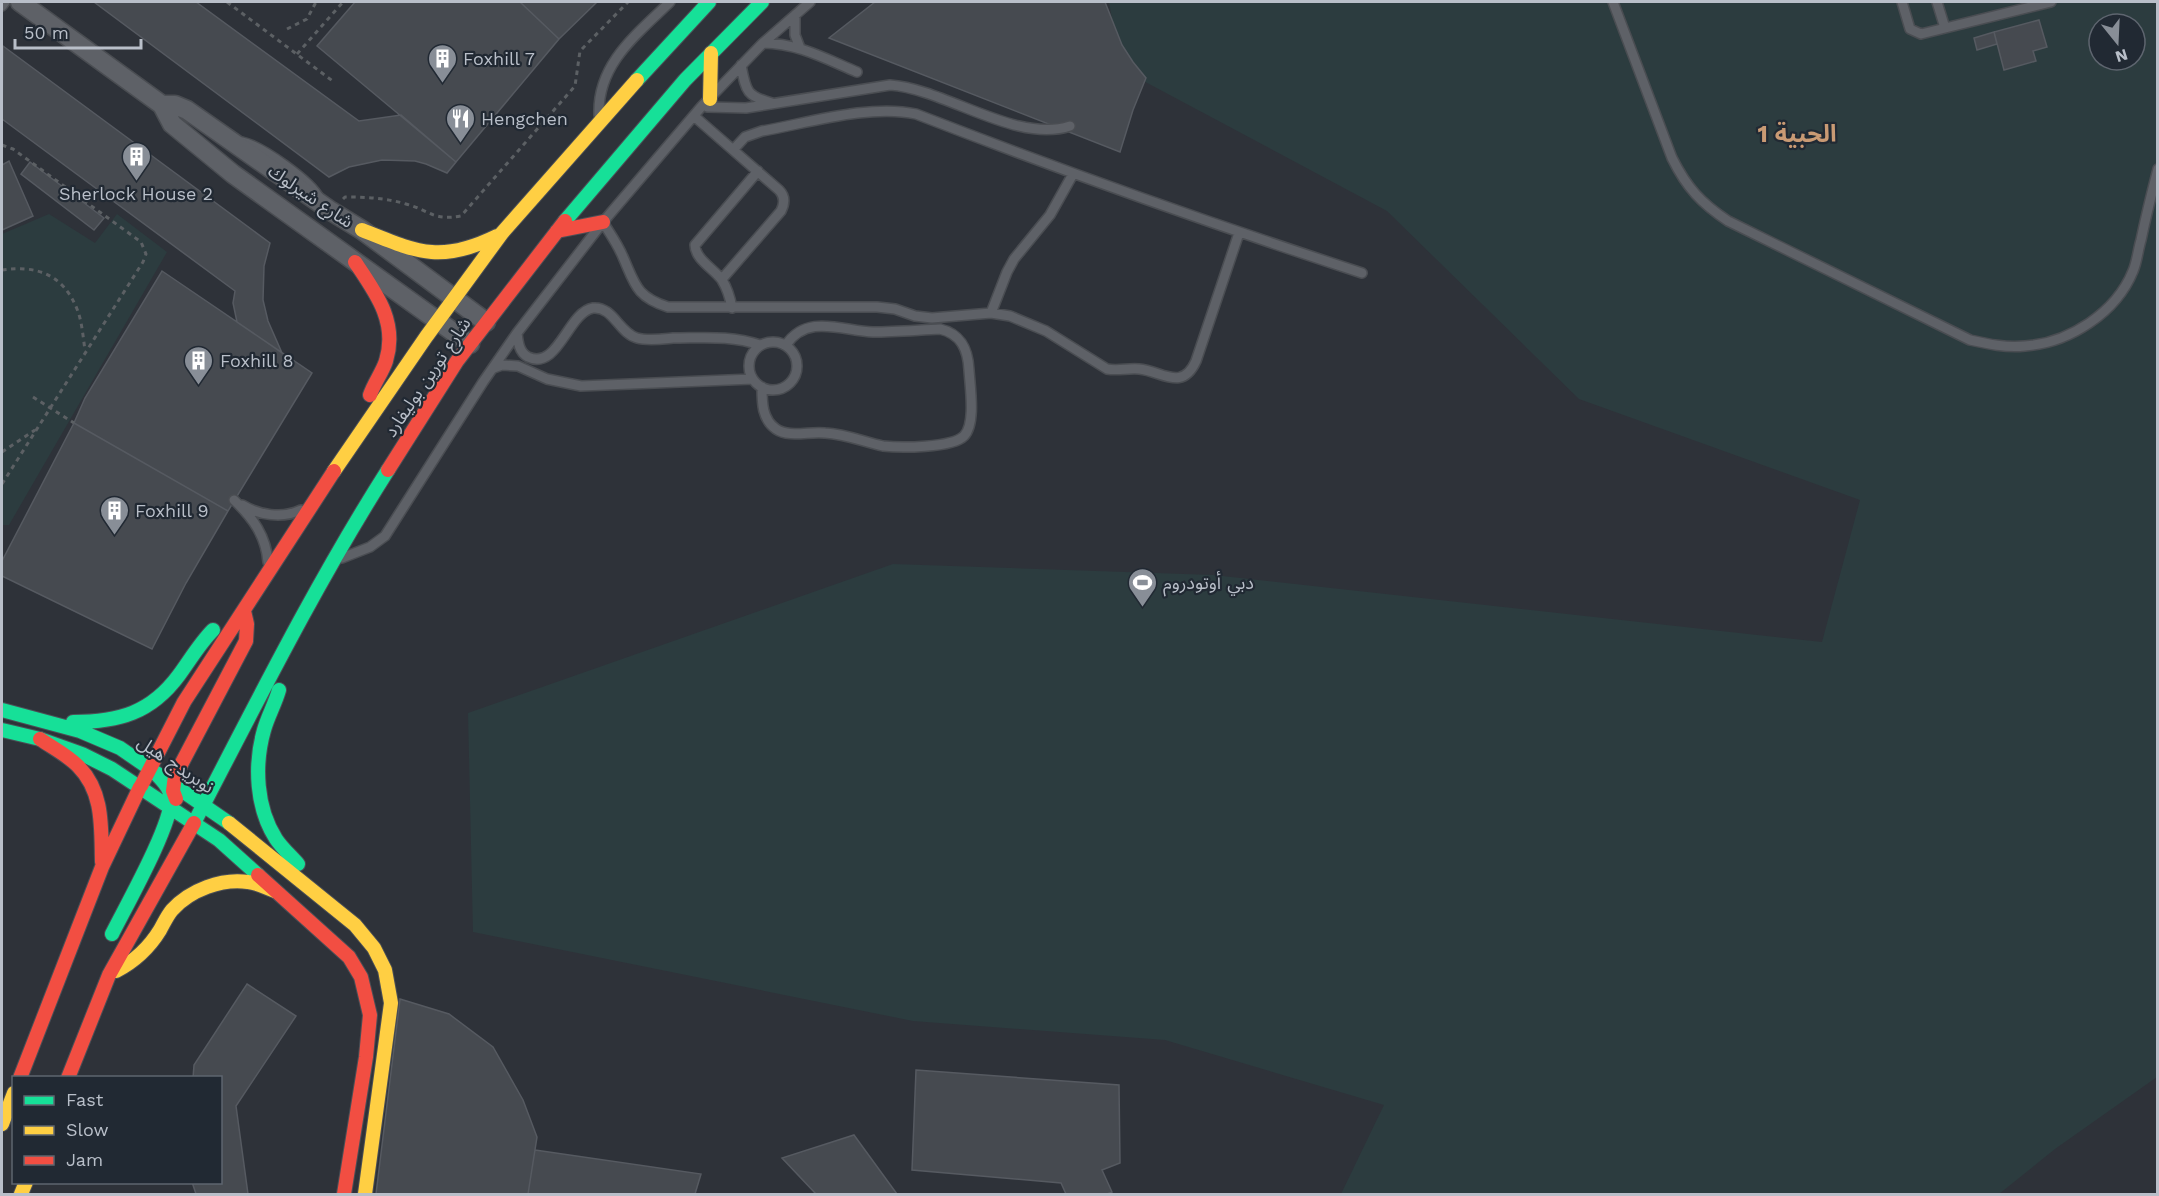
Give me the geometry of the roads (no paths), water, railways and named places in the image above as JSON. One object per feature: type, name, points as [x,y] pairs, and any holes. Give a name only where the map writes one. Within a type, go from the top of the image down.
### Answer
[{"type":"main road","name":"شارع تورين بوليفارد","points":[[20,1076],[102,867],[184,702],[370,416],[502,233],[599,121],[709,2]]},
{"type":"main road","name":"شارع تورين بوليفارد","points":[[68,1076],[109,975],[194,823],[334,561],[410,433],[486,322],[557,231],[685,80],[762,2]]},
{"type":"main road","points":[[706,103],[711,53]]},
{"type":"main road","points":[[685,60],[685,80]]},
{"type":"main road","points":[[557,231],[603,222]]},
{"type":"main road","points":[[362,230],[411,250],[440,255],[459,253],[477,247],[502,233]]},
{"type":"main road","points":[[356,262],[387,313],[390,327],[386,360],[371,393],[370,416]]},
{"type":"main road","points":[[50,722],[109,722],[144,710],[162,696],[211,632],[244,611],[247,624],[246,641],[190,745],[173,783],[176,798],[194,823]]},
{"type":"main road","points":[[278,662],[281,673],[280,684],[261,744],[258,762],[259,789],[270,828],[299,866],[309,889]]},
{"type":"main road","name":"نوبريدج هيل","points":[[2,710],[50,722],[120,748],[204,804],[356,925],[374,948],[385,970],[391,1003],[364,1194]]},
{"type":"main road","points":[[2,730],[40,739],[82,754],[112,769],[171,807],[219,840],[350,957],[361,978],[370,1015],[344,1194]]},
{"type":"main road","points":[[40,739],[78,765],[93,786],[100,810],[102,867]]},
{"type":"main road","points":[[150,768],[170,792],[171,807],[104,952],[105,969],[109,975],[141,954],[172,911],[198,892],[208,887],[231,882],[248,882],[275,891]]},
{"type":"main road","points":[[2,1124],[12,1098]]},
{"type":"street","name":"شارع شيرلوك","points":[[20,2],[162,105],[172,124],[218,162],[470,344]]},
{"type":"street","name":"شارع شيرلوك","points":[[162,105],[175,105],[188,110],[326,208],[362,230],[486,322]]},
{"type":"street","points":[[218,162],[234,142]]},
{"type":"lane","points":[[2,6],[5,2]]},
{"type":"lane","points":[[599,121],[600,96],[604,79],[612,63],[669,2]]},
{"type":"lane","points":[[334,561],[362,552],[385,536],[517,333],[603,222],[741,65],[810,2]]},
{"type":"lane","points":[[1613,2],[1672,158],[1681,177],[1694,195],[1728,221],[1970,340],[1997,346],[2025,346],[2052,341],[2078,330],[2100,315],[2119,295],[2133,271],[2157,168]]},
{"type":"lane","points":[[1902,2],[1908,23],[1915,33],[1921,34],[2051,2]]},
{"type":"lane","points":[[1937,2],[1945,28]]},
{"type":"lane","points":[[795,15],[795,35],[800,48]]},
{"type":"lane","points":[[763,43],[788,44],[857,72]]},
{"type":"lane","points":[[741,65],[746,88],[750,94],[756,99],[774,103]]},
{"type":"lane","points":[[706,103],[731,109],[890,85],[912,88],[1025,128],[1048,131],[1070,126]]},
{"type":"lane","points":[[733,150],[746,137],[762,131],[864,112],[890,110],[916,114],[1073,174],[1239,233],[1362,273]]},
{"type":"lane","points":[[694,116],[782,193],[783,207],[722,279]]},
{"type":"lane","points":[[234,142],[258,147],[312,186],[326,208]]},
{"type":"lane","points":[[732,308],[722,279],[695,252],[694,246],[758,171]]},
{"type":"lane","points":[[991,313],[1014,259],[1050,215],[1073,174]]},
{"type":"lane","points":[[603,222],[618,246],[638,290],[657,304],[678,308],[886,307],[915,316],[932,318],[991,313],[1010,316],[1046,331],[1072,346],[1098,366],[1117,371],[1142,369],[1169,378],[1182,377],[1193,368],[1239,233]]},
{"type":"lane","points":[[517,333],[519,347],[523,353],[528,357],[541,358],[555,350],[579,316],[591,308],[605,310],[626,333],[640,339],[721,337],[746,340],[760,345],[773,342],[786,345],[795,355],[797,368],[792,380],[782,388],[768,389],[753,379],[748,367],[749,361],[760,345]]},
{"type":"lane","points":[[762,387],[764,413],[771,425],[782,432],[823,432],[880,445],[900,447],[951,443],[962,439],[969,430],[971,418],[967,351],[959,339],[947,331],[940,329],[875,332],[840,326],[812,327],[796,333],[786,345]]},
{"type":"lane","points":[[535,375],[541,358]]},
{"type":"lane","points":[[494,368],[510,365],[558,383],[581,386],[753,379]]},
{"type":"lane","points":[[269,572],[264,540],[247,512],[234,500],[249,509],[281,515],[297,512],[311,505]]},
{"type":"place","name":"Foxhill 7","points":[[442,84]]},
{"type":"place","name":"Hengchen","points":[[460,144]]},
{"type":"place","name":"Sherlock House 2","points":[[136,182]]},
{"type":"place","name":"Foxhill 8","points":[[199,386]]},
{"type":"place","name":"Foxhill 9","points":[[114,536]]},
{"type":"place","name":"دبي أوتودروم","points":[[1142,608]]},
{"type":"district","name":"الحبية 1","points":[[1797,134]]}]
